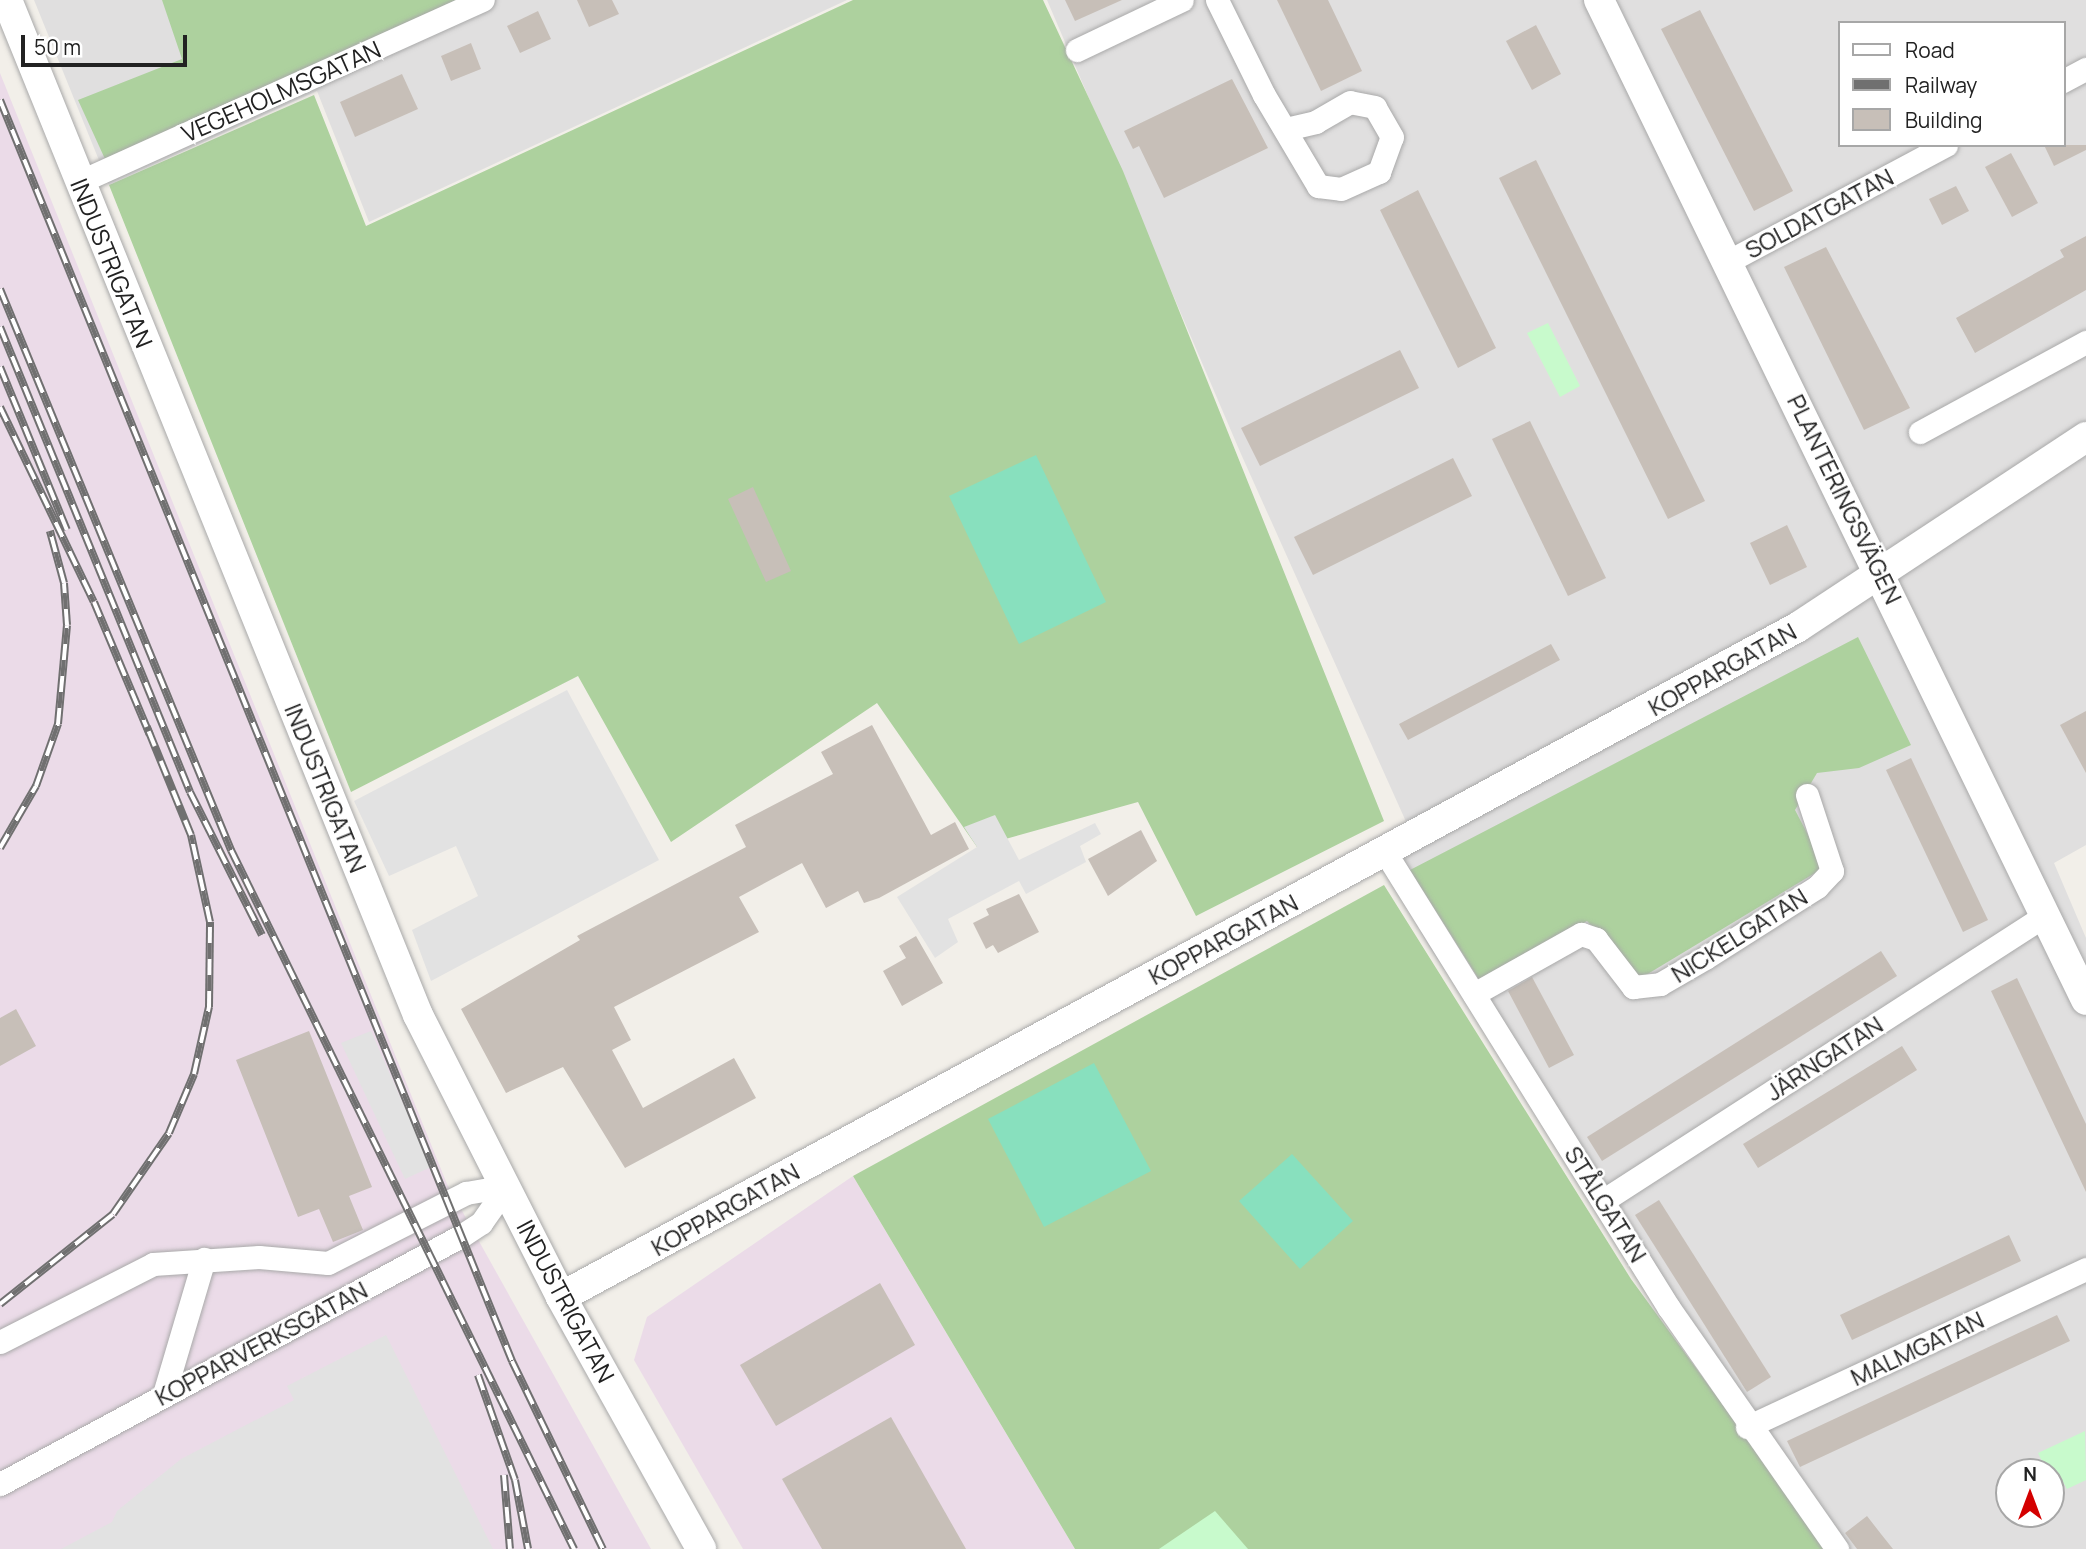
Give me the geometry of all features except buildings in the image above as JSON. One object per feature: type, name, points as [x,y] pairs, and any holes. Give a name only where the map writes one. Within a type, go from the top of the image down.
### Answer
[{"type":"street","name":"INDUSTRIGATAN","points":[[7,0],[418,1015],[561,1297],[701,1549]]},
{"type":"street","name":"VEGEHOLMSGATAN","points":[[79,182],[483,0]]},
{"type":"street","points":[[1077,50],[1182,0]]},
{"type":"street","points":[[1217,0],[1285,129],[1318,186],[1341,189],[1379,172],[1392,137],[1374,107],[1350,102],[1316,122],[1285,129]]},
{"type":"street","name":"PLANTERINGSVÄGEN","points":[[1599,0],[1729,261],[2086,1000]]},
{"type":"street","points":[[2065,80],[2086,69]]},
{"type":"street","name":"SOLDATGATAN","points":[[1729,261],[1942,147]]},
{"type":"street","points":[[1920,432],[2086,342]]},
{"type":"street","name":"KOPPARGATAN","points":[[561,1297],[1701,682],[1881,574],[2086,436]]},
{"type":"street","name":"NICKELGATAN","points":[[1474,994],[1581,934],[1596,939],[1633,987],[1660,984],[1705,958],[1817,887],[1832,871],[1807,795]]},
{"type":"street","name":"STÅLGATAN","points":[[1385,852],[1747,1427],[1837,1549]]},
{"type":"street","name":"JÄRNGATAN","points":[[1604,1200],[2044,916]]},
{"type":"street","points":[[0,1342],[153,1264],[204,1259],[328,1263],[466,1193],[507,1186]]},
{"type":"street","name":"KOPPARVERKSGATAN","points":[[0,1484],[461,1236],[481,1223],[507,1186]]},
{"type":"street","points":[[164,1394],[204,1259]]},
{"type":"street","name":"MALMGATAN","points":[[1747,1427],[2086,1269]]},
{"type":"shaded area","points":[[34,0],[847,0],[369,222],[317,91],[109,185]]},
{"type":"shaded area","points":[[1047,0],[2086,0],[2086,845],[2054,863],[2086,938],[2086,1549],[1845,1549],[1702,1352],[1428,945],[1396,885],[1412,835],[1241,454]]},
{"type":"shaded area","points":[[0,73],[447,1184],[651,1549],[0,1549]]},
{"type":"shaded area","points":[[567,690],[659,860],[431,981],[412,930],[478,896],[456,846],[389,876],[354,801]]},
{"type":"shaded area","points":[[995,815],[1019,860],[1095,823],[1101,834],[1080,846],[1086,862],[1026,894],[1019,881],[948,919],[958,942],[935,958],[897,897],[977,847],[964,827]]},
{"type":"shaded area","points":[[371,1031],[431,1167],[405,1179],[341,1043]]},
{"type":"shaded area","points":[[853,1176],[1075,1549],[743,1549],[634,1360],[647,1317]]},
{"type":"shaded area","points":[[386,1335],[493,1549],[61,1549],[112,1522],[117,1511],[181,1459],[294,1400],[287,1386]]},
{"type":"green space","points":[[162,0],[460,0],[105,159],[78,100],[182,59]]},
{"type":"green space","points":[[853,0],[1043,0],[1123,171],[1384,821],[1196,916],[1138,802],[977,847],[877,703],[671,842],[578,676],[351,792],[109,185],[314,95],[366,226]]},
{"type":"green space","points":[[1548,323],[1580,386],[1560,397],[1527,333]]},
{"type":"green space","points":[[1036,455],[1106,602],[1019,644],[949,496]]},
{"type":"green space","points":[[1858,637],[1911,745],[1859,768],[1817,773],[1795,810],[1825,867],[1641,978],[1587,921],[1480,981],[1410,870]]},
{"type":"green space","points":[[1384,885],[1631,1279],[1828,1549],[1075,1549],[853,1176]]},
{"type":"green space","points":[[1094,1063],[1151,1171],[1044,1227],[988,1119]]},
{"type":"green space","points":[[1292,1154],[1353,1221],[1300,1269],[1239,1201]]},
{"type":"green space","points":[[2085,1431],[2086,1480],[2067,1489],[2065,1458],[2040,1458],[2038,1453]]},
{"type":"green space","points":[[1215,1511],[1248,1549],[1159,1549]]},
{"type":"railway","points":[[0,100],[512,1361],[603,1549]]},
{"type":"railway","points":[[0,289],[231,850],[574,1549]]},
{"type":"railway","points":[[0,327],[190,792],[262,935]]},
{"type":"railway","points":[[0,367],[67,530]]},
{"type":"railway","points":[[0,407],[94,602],[150,735]]},
{"type":"railway","points":[[0,848],[36,786],[58,724],[67,625],[64,583],[50,531]]},
{"type":"railway","points":[[0,1304],[113,1214],[169,1133],[194,1074],[209,1007],[210,922],[191,835],[147,727]]},
{"type":"railway","points":[[478,1375],[515,1480],[528,1549]]},
{"type":"railway","points":[[504,1475],[510,1549]]}]
